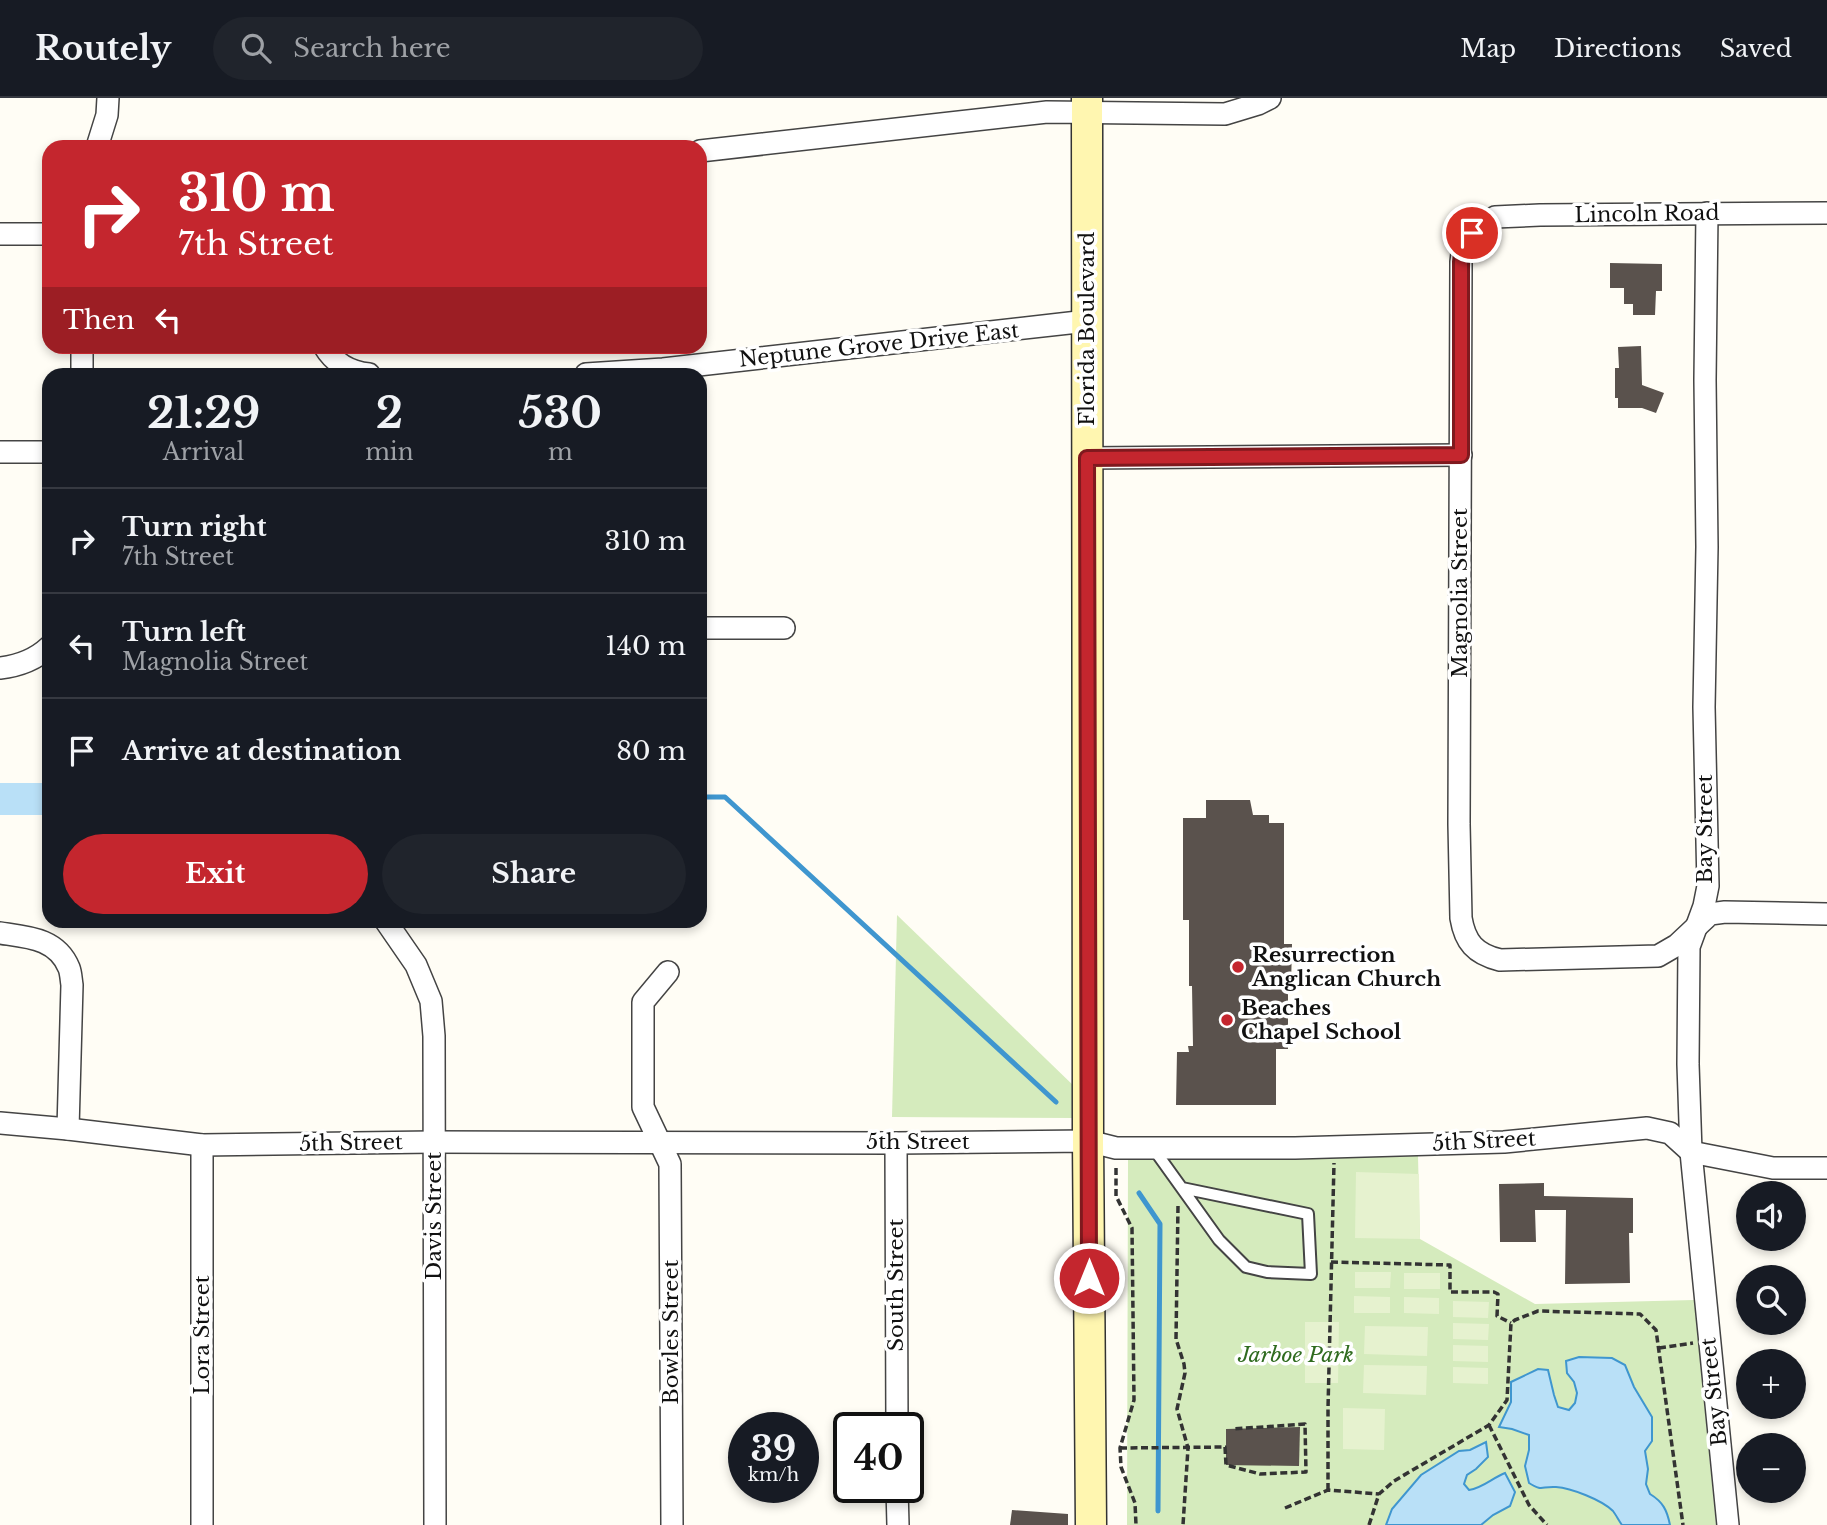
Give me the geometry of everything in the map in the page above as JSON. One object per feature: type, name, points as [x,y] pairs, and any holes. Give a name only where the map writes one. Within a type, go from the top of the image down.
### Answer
[{"type":"street","points":[[99,140],[107,115],[108,98]]},
{"type":"street","points":[[707,150],[1046,112],[1087,105],[1226,114],[1270,98]]},
{"type":"street","name":"Florida Boulevard","points":[[1087,105],[1087,458],[1102,1144],[1091,1525]]},
{"type":"street","name":"Bay Street","points":[[1707,213],[1704,707],[1708,886],[1704,906],[1689,947],[1688,1064],[1691,1152],[1728,1525]]},
{"type":"street","name":"Lincoln Road","points":[[1472,233],[1495,217],[1827,213]]},
{"type":"street","name":"Magnolia Street","points":[[1472,233],[1463,245],[1461,262],[1459,824],[1463,931],[1478,951],[1500,960],[1658,956],[1677,945],[1696,926]]},
{"type":"street","points":[[0,234],[42,234]]},
{"type":"street","name":"Neptune Grove Drive East","points":[[677,368],[1087,321]]},
{"type":"street","points":[[329,354],[347,368]]},
{"type":"street","points":[[0,452],[42,453]]},
{"type":"street","points":[[1087,458],[1461,455]]},
{"type":"street","points":[[707,628],[784,628]]},
{"type":"street","points":[[0,668],[14,667],[42,652]]},
{"type":"street","points":[[1696,926],[1710,914],[1827,914]]},
{"type":"street","name":"Davis Street","points":[[391,928],[416,965],[431,1001],[434,1035],[435,1525]]},
{"type":"street","points":[[0,933],[46,941],[58,951],[68,967],[72,997],[68,1129]]},
{"type":"street","name":"Bowles Street","points":[[668,972],[643,1002],[643,1107],[670,1164],[671,1525]]},
{"type":"street","name":"5th Street","points":[[0,1123],[202,1145],[658,1142],[1102,1144],[1153,1148],[1335,1147],[1504,1142],[1647,1128],[1670,1133],[1691,1152],[1773,1168],[1827,1168]]},
{"type":"street","name":"South Street","points":[[896,1143],[897,1412]]},
{"type":"street","name":"Lora Street","points":[[202,1145],[202,1525]]},
{"type":"street","points":[[897,1503],[898,1525]]},
{"type":"lane","points":[[1153,1148],[1219,1240],[1247,1268],[1311,1275],[1308,1214],[1181,1185]]},
{"type":"path","points":[[1102,1144],[1116,1196],[1132,1228],[1134,1400],[1120,1448],[1121,1467],[1135,1503],[1136,1525]]},
{"type":"path","points":[[1328,1490],[1335,1147]]},
{"type":"path","points":[[1181,1185],[1176,1339],[1185,1373],[1177,1409],[1188,1448],[1183,1525]]},
{"type":"path","points":[[1331,1262],[1450,1265],[1450,1292],[1498,1294],[1497,1316],[1511,1323]]},
{"type":"path","points":[[1511,1323],[1538,1311],[1640,1314],[1656,1330],[1683,1525]]},
{"type":"path","points":[[1368,1525],[1379,1494],[1394,1481],[1489,1425],[1507,1400],[1511,1323]]},
{"type":"path","points":[[1659,1348],[1709,1341]]},
{"type":"path","points":[[1120,1448],[1225,1447],[1226,1465],[1260,1474],[1306,1472],[1305,1424],[1233,1429]]},
{"type":"path","points":[[1489,1425],[1529,1505],[1547,1525]]},
{"type":"path","points":[[1285,1508],[1328,1490],[1379,1494]]},
{"type":"green space","points":[[897,915],[1077,1089],[1075,1118],[892,1117]]},
{"type":"green space","name":"Jarboe Park","points":[[1418,1156],[1420,1239],[1535,1304],[1694,1300],[1716,1525],[1127,1525],[1128,1160]]},
{"type":"green space","points":[[1356,1172],[1419,1174],[1420,1239],[1355,1238]]},
{"type":"green space","points":[[1355,1272],[1391,1272],[1390,1288],[1355,1288]]},
{"type":"green space","points":[[1404,1273],[1440,1273],[1440,1289],[1404,1289]]},
{"type":"green space","points":[[1354,1296],[1390,1297],[1390,1313],[1354,1313]]},
{"type":"green space","points":[[1404,1297],[1439,1298],[1439,1314],[1404,1313]]},
{"type":"green space","points":[[1453,1301],[1489,1302],[1488,1318],[1453,1317]]},
{"type":"green space","points":[[1305,1322],[1339,1322],[1338,1383],[1305,1383]]},
{"type":"green space","points":[[1453,1323],[1489,1324],[1488,1340],[1453,1339]]},
{"type":"green space","points":[[1365,1326],[1428,1327],[1427,1356],[1364,1354]]},
{"type":"green space","points":[[1453,1345],[1488,1346],[1488,1362],[1453,1361]]},
{"type":"green space","points":[[1364,1365],[1427,1366],[1426,1395],[1363,1393]]},
{"type":"green space","points":[[1453,1367],[1488,1368],[1488,1384],[1453,1383]]},
{"type":"green space","points":[[1343,1408],[1385,1409],[1384,1450],[1343,1449]]},
{"type":"water","points":[[1579,1357],[1612,1358],[1625,1365],[1634,1387],[1652,1417],[1652,1441],[1645,1451],[1648,1469],[1646,1484],[1650,1494],[1664,1507],[1670,1525],[1622,1525],[1613,1511],[1594,1499],[1570,1490],[1540,1488],[1529,1483],[1525,1466],[1529,1435],[1499,1427],[1511,1402],[1511,1382],[1538,1369],[1548,1370],[1558,1407],[1569,1410],[1575,1403],[1577,1393],[1574,1382],[1567,1373],[1566,1361]]},
{"type":"water","points":[[1486,1442],[1488,1457],[1467,1475],[1464,1484],[1469,1490],[1474,1489],[1505,1473],[1515,1492],[1510,1506],[1481,1525],[1386,1525],[1392,1509],[1421,1475],[1459,1451],[1470,1450]]},
{"type":"building","points":[[1610,263],[1662,264],[1662,291],[1656,291],[1655,315],[1633,315],[1633,304],[1624,304],[1624,288],[1610,288]]},
{"type":"building","points":[[1641,346],[1642,385],[1664,393],[1656,413],[1642,408],[1618,408],[1618,398],[1615,398],[1615,368],[1619,368],[1618,347]]},
{"type":"building","points":[[1206,800],[1250,800],[1253,815],[1269,815],[1269,823],[1284,823],[1284,944],[1292,944],[1291,987],[1288,987],[1288,1049],[1276,1049],[1276,1105],[1176,1105],[1177,1052],[1189,1052],[1188,1046],[1193,1046],[1189,920],[1183,920],[1183,818],[1206,818]]},
{"type":"building","points":[[1544,1183],[1544,1196],[1633,1198],[1633,1233],[1629,1233],[1630,1283],[1565,1284],[1566,1210],[1535,1210],[1536,1242],[1500,1242],[1499,1184]]},
{"type":"building","points":[[1300,1427],[1299,1466],[1226,1465],[1226,1429]]},
{"type":"building","points":[[1012,1510],[1068,1514],[1068,1525],[1010,1525]]},
{"type":"waterway","points":[[707,797],[725,797],[1056,1102]]},
{"type":"waterway","points":[[0,799],[42,799]]},
{"type":"waterway","points":[[1139,1193],[1160,1224],[1158,1511]]},
{"type":"place","name":"Resurrection Anglican Church","points":[[1238,967]]},
{"type":"place","name":"Beaches Chapel School","points":[[1227,1020]]},
{"type":"route","points":[[1089,1278],[1087,458],[1461,455],[1461,262],[1463,245],[1472,233]]}]
